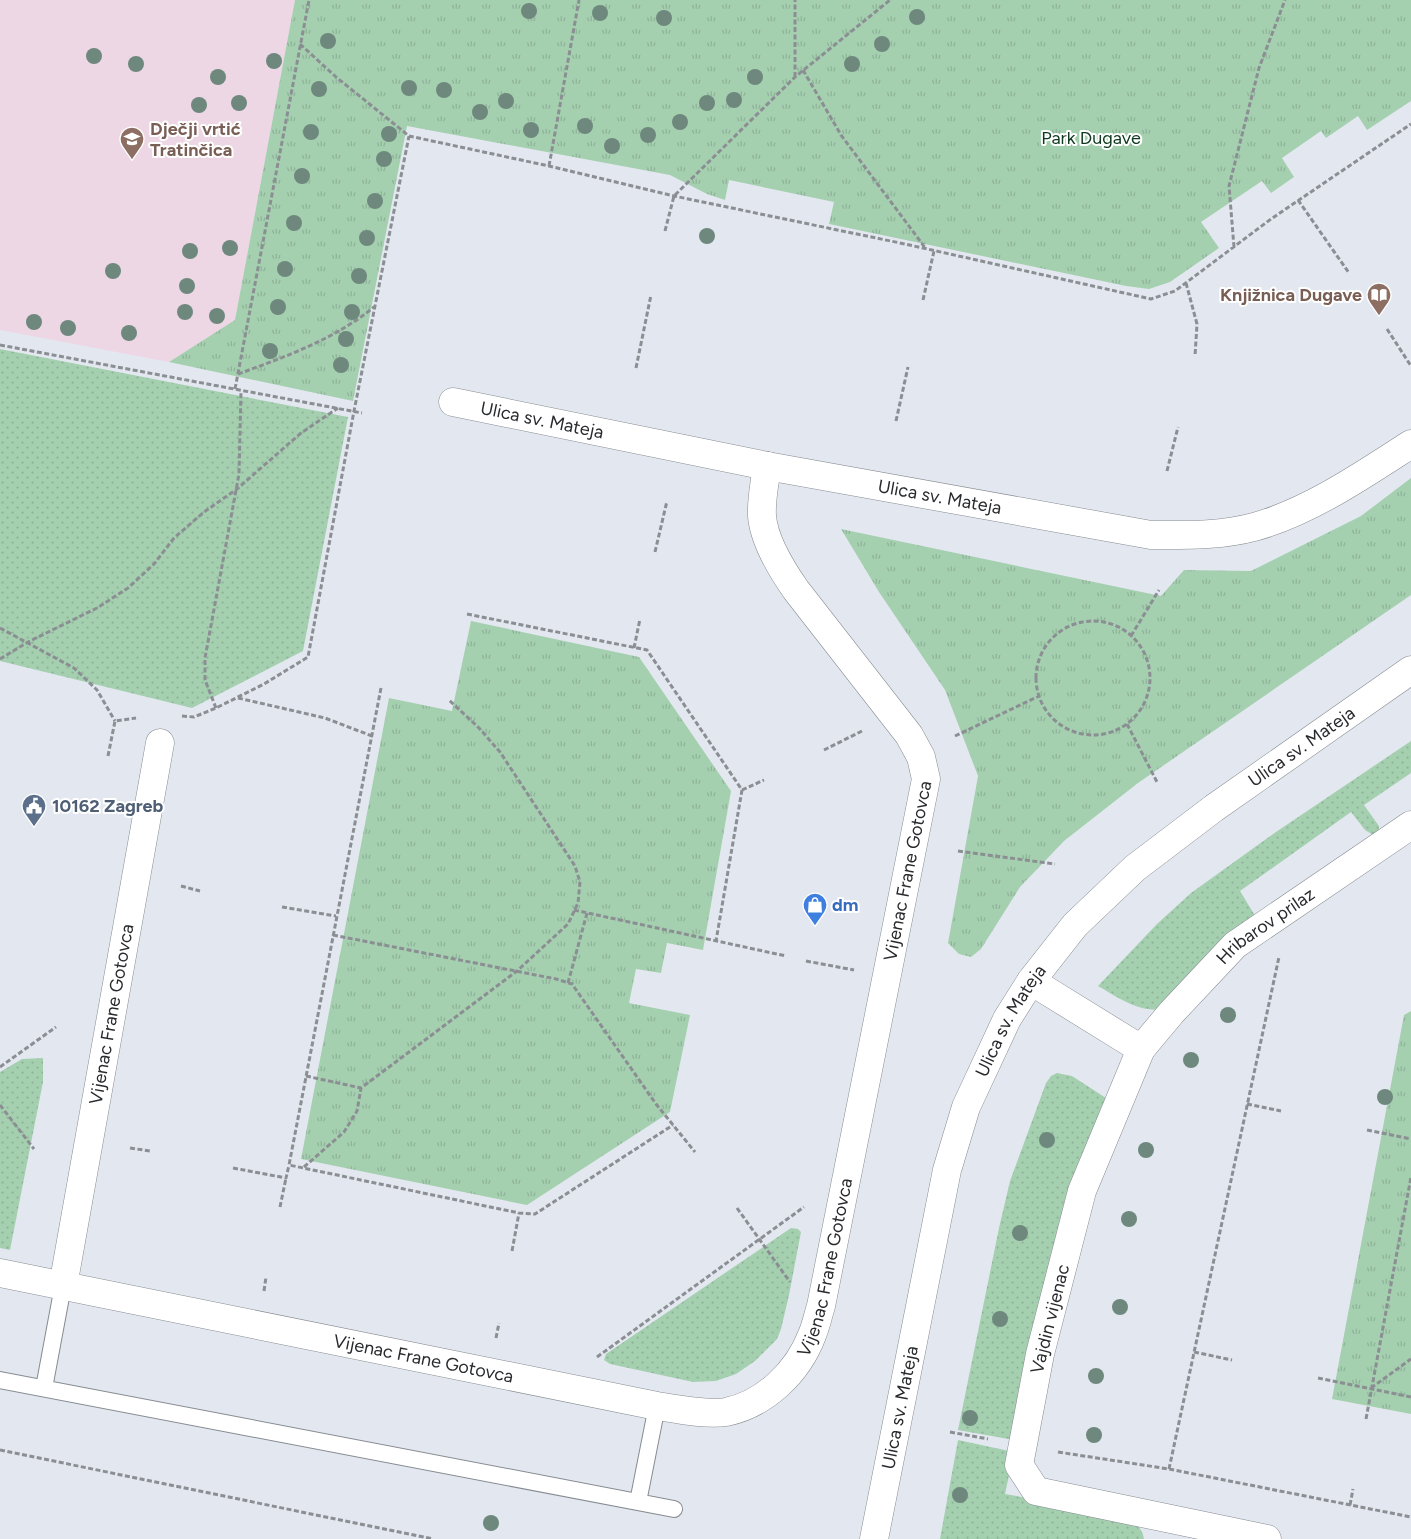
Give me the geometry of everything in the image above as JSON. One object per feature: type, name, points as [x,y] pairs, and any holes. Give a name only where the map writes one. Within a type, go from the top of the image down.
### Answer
[{"type":"street","name":"Ulica sv. Mateja","points":[[453,402],[767,466],[1152,535],[1204,535],[1254,527],[1309,507],[1411,444]]},
{"type":"street","name":"Vijenac Frane Gotovca","points":[[0,1273],[657,1406],[693,1411],[725,1412],[752,1402],[777,1386],[799,1361],[812,1336],[821,1306],[926,779],[921,757],[909,735],[796,590],[780,566],[768,539],[762,518],[762,498],[767,466]]},
{"type":"street","name":"Ulica sv. Mateja","points":[[874,1539],[947,1170],[966,1107],[1007,1019],[1031,981],[1075,925],[1135,868],[1214,808],[1411,670]]},
{"type":"street","name":"Vijenac Frane Gotovca","points":[[63,1286],[160,743]]},
{"type":"street","name":"Hribarov prilaz","points":[[1141,1049],[1172,1012],[1235,945],[1411,825]]},
{"type":"street","points":[[1031,981],[1141,1049]]},
{"type":"street","name":"Vajdin vijenac","points":[[1141,1049],[1082,1192],[1040,1354],[1019,1465],[1036,1490],[1266,1539]]},
{"type":"lane","points":[[44,1388],[63,1286]]},
{"type":"lane","points":[[0,1380],[674,1509]]},
{"type":"lane","points":[[638,1502],[657,1406]]},
{"type":"path","points":[[235,389],[309,0]]},
{"type":"path","points":[[549,166],[579,0]]},
{"type":"path","points":[[794,77],[795,0]]},
{"type":"path","points":[[665,231],[674,196],[794,77],[890,0]]},
{"type":"path","points":[[1234,248],[1229,186],[1259,68],[1285,0]]},
{"type":"path","points":[[300,44],[408,136],[549,166],[674,196],[934,250],[1151,299],[1175,291],[1186,284],[1298,200],[1411,124]]},
{"type":"path","points":[[803,70],[841,135],[926,249]]},
{"type":"path","points":[[241,391],[237,489],[205,658],[205,680],[216,708],[264,684],[308,657],[408,136]]},
{"type":"path","points":[[1298,200],[1349,273]]},
{"type":"path","points":[[923,300],[934,250]]},
{"type":"path","points":[[1186,284],[1197,324],[1195,356]]},
{"type":"path","points":[[636,368],[651,294]]},
{"type":"path","points":[[238,374],[277,360],[336,333],[362,317],[375,306]]},
{"type":"path","points":[[1387,329],[1411,366]]},
{"type":"path","points":[[0,345],[362,413]]},
{"type":"path","points":[[896,421],[908,367]]},
{"type":"path","points":[[0,659],[28,642],[97,608],[128,588],[154,564],[174,538],[204,512],[237,489],[301,433],[338,408]]},
{"type":"path","points":[[1167,471],[1178,427]]},
{"type":"path","points":[[655,552],[666,501]]},
{"type":"path","points":[[1131,636],[1159,590]]},
{"type":"path","points":[[467,614],[647,650],[742,790],[716,941]]},
{"type":"path","points":[[634,648],[640,619]]},
{"type":"path","points":[[1088,621],[1106,622],[1124,629],[1138,642],[1148,660],[1151,679],[1147,698],[1137,716],[1122,728],[1103,735],[1085,736],[1067,730],[1052,719],[1041,704],[1039,696],[1036,686],[1036,668],[1043,650],[1054,636],[1070,626],[1088,621]]},
{"type":"path","points":[[0,628],[74,668],[97,690],[114,721]]},
{"type":"path","points":[[280,1208],[290,1165],[381,688]]},
{"type":"path","points":[[955,736],[1039,696]]},
{"type":"path","points":[[237,698],[325,718],[372,736]]},
{"type":"path","points":[[304,1167],[344,1132],[357,1111],[361,1088],[517,971],[568,924],[578,903],[580,882],[575,866],[500,752],[479,728],[449,700]]},
{"type":"path","points":[[1127,724],[1157,782]]},
{"type":"path","points":[[824,750],[867,728]]},
{"type":"path","points":[[742,790],[764,780]]},
{"type":"path","points":[[958,851],[1054,864]]},
{"type":"path","points":[[181,886],[200,891]]},
{"type":"path","points":[[282,907],[336,916]]},
{"type":"path","points":[[574,910],[786,956]]},
{"type":"path","points":[[568,983],[587,913]]},
{"type":"path","points":[[333,935],[517,971],[572,984],[656,1104],[695,1152]]},
{"type":"path","points":[[1169,1469],[1281,951]]},
{"type":"path","points":[[806,960],[857,971]]},
{"type":"path","points":[[0,1066],[56,1027]]},
{"type":"path","points":[[306,1076],[361,1088]]},
{"type":"path","points":[[1247,1104],[1281,1111]]},
{"type":"path","points":[[0,1105],[34,1149]]},
{"type":"path","points":[[290,1165],[519,1214],[535,1214],[673,1125]]},
{"type":"path","points":[[1366,1130],[1411,1139]]},
{"type":"path","points":[[130,1148],[150,1152]]},
{"type":"path","points":[[233,1168],[286,1178]]},
{"type":"path","points":[[1366,1418],[1411,1177]]},
{"type":"path","points":[[592,1361],[805,1206]]},
{"type":"path","points":[[737,1208],[791,1284]]},
{"type":"path","points":[[512,1251],[519,1214]]},
{"type":"path","points":[[1193,1352],[1232,1360]]},
{"type":"path","points":[[1371,1388],[1411,1360]]},
{"type":"path","points":[[1318,1378],[1411,1397]]},
{"type":"path","points":[[950,1432],[1023,1446],[1169,1469],[1411,1517]]},
{"type":"path","points":[[0,1450],[433,1539]]},
{"type":"path","points":[[1350,1505],[1353,1489]]},
{"type":"shaded area","name":"Dječji vrtić Tratinčica","points":[[0,0],[295,0],[235,321],[169,362],[0,330]]},
{"type":"green space","name":"Park Dugave","points":[[295,0],[1411,0],[1411,101],[1367,130],[1358,116],[1326,138],[1321,131],[1282,158],[1294,177],[1271,193],[1262,181],[1201,222],[1219,248],[1170,282],[1149,289],[1126,286],[829,224],[834,202],[729,180],[725,200],[707,194],[670,175],[407,126],[353,401],[169,362],[235,320]]},
{"type":"green space","points":[[0,349],[348,417],[303,651],[192,708],[0,661]]},
{"type":"green space","points":[[1411,478],[1411,595],[1138,783],[1064,841],[1020,887],[981,949],[971,957],[959,954],[948,943],[978,776],[945,690],[879,592],[841,529],[1161,596],[1184,570],[1251,571],[1361,516]]},
{"type":"green space","points":[[471,621],[639,657],[731,791],[703,950],[667,943],[661,973],[636,969],[629,1003],[690,1015],[670,1112],[527,1205],[301,1159],[389,698],[452,711]]},
{"type":"green space","points":[[1411,741],[1411,773],[1364,805],[1379,826],[1379,830],[1373,835],[1365,830],[1351,812],[1240,891],[1254,914],[1253,919],[1164,1009],[1155,1010],[1138,1007],[1098,986],[1157,924],[1191,893],[1276,832]]},
{"type":"green space","points":[[1411,1011],[1411,1414],[1332,1399],[1404,1015]]},
{"type":"green space","points":[[43,1058],[43,1082],[10,1250],[0,1248],[0,1072],[22,1059]]},
{"type":"green space","points":[[1057,1073],[1072,1076],[1106,1098],[1014,1440],[958,1430],[1010,1181],[1046,1083],[1051,1076]]},
{"type":"green space","points":[[791,1228],[798,1229],[801,1232],[781,1329],[777,1339],[755,1361],[736,1374],[716,1381],[693,1382],[610,1364],[604,1360],[606,1354]]},
{"type":"green space","points":[[958,1440],[1014,1452],[1005,1494],[1120,1515],[1141,1530],[1144,1539],[940,1539]]},
{"type":"place","name":"Dječji vrtić Tratinčica","points":[[132,160]]},
{"type":"place","name":"Knjižnica Dugave","points":[[1379,316]]},
{"type":"place","name":"10162 Zagreb","points":[[34,827]]},
{"type":"place","name":"dm","points":[[815,926]]}]
